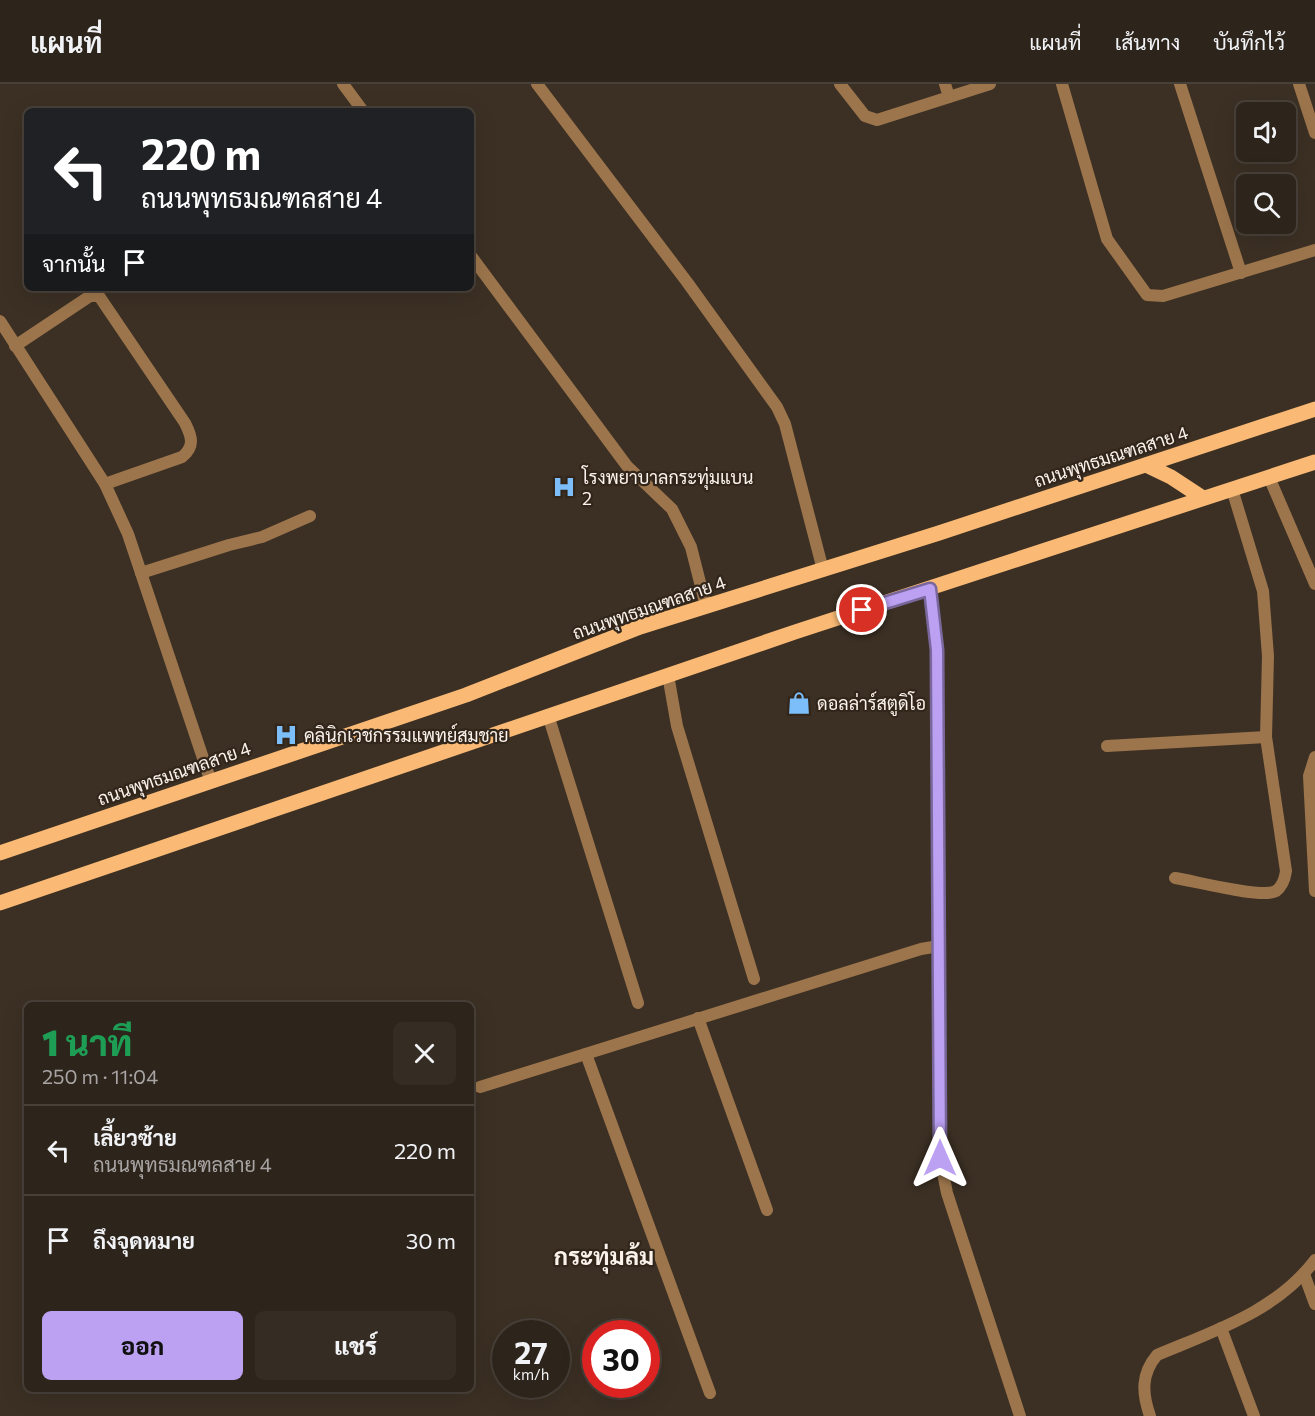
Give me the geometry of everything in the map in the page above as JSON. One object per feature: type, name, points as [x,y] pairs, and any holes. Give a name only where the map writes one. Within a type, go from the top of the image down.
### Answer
[{"type":"main road","name":"ถนนพุทธมณฑลสาย 4","points":[[0,853],[466,695],[640,627],[1315,410]]},
{"type":"main road","points":[[0,903],[548,715],[1315,462]]},
{"type":"main road","points":[[1146,465],[1171,477],[1203,498]]},
{"type":"street","points":[[343,84],[361,108]]},
{"type":"street","points":[[537,84],[687,282],[777,407],[785,424],[823,570]]},
{"type":"street","points":[[840,84],[865,116],[877,120],[990,84]]},
{"type":"street","points":[[945,84],[949,97]]},
{"type":"street","points":[[1062,84],[1107,239],[1147,295],[1163,296],[1315,250]]},
{"type":"street","points":[[1180,84],[1241,273]]},
{"type":"street","points":[[1299,84],[1315,133]]},
{"type":"street","points":[[474,260],[627,466],[672,509],[691,547],[706,606]]},
{"type":"street","points":[[15,346],[90,296],[99,296],[185,423],[192,438],[189,450],[182,457],[105,484]]},
{"type":"street","points":[[0,321],[105,484],[128,534],[211,782]]},
{"type":"street","points":[[1269,477],[1315,584]]},
{"type":"street","points":[[1175,878],[1255,894],[1277,890],[1284,882],[1287,871],[1266,737],[1268,656],[1263,591],[1232,489]]},
{"type":"street","points":[[141,573],[262,537],[310,516]]},
{"type":"street","points":[[930,589],[937,650],[942,1176],[1020,1416]]},
{"type":"street","points":[[668,675],[677,726],[754,979]]},
{"type":"street","points":[[548,715],[638,1002]]},
{"type":"street","points":[[1107,746],[1266,737]]},
{"type":"street","points":[[1315,757],[1309,776],[1315,891]]},
{"type":"street","points":[[480,1087],[921,949],[939,946]]},
{"type":"street","points":[[698,1018],[767,1210]]},
{"type":"street","points":[[586,1054],[711,1393]]},
{"type":"street","points":[[1150,1416],[1143,1384],[1150,1364],[1157,1355],[1221,1328],[1267,1305],[1304,1274],[1315,1260]]},
{"type":"street","points":[[1304,1274],[1315,1304]]},
{"type":"street","points":[[1221,1328],[1254,1416]]},
{"type":"place","name":"โรงพยาบาลกระทุ่มแบน 2","points":[[564,487]]},
{"type":"place","name":"ดอลล่าร์สตูดิโอ","points":[[799,703]]},
{"type":"place","name":"คลินิกเวชกรรมแพทย์สมชาย","points":[[286,735]]},
{"type":"district","name":"กระทุ่มล้ม","points":[[604,1255]]},
{"type":"route","points":[[862,610],[930,589],[937,650],[940,1158]]}]
